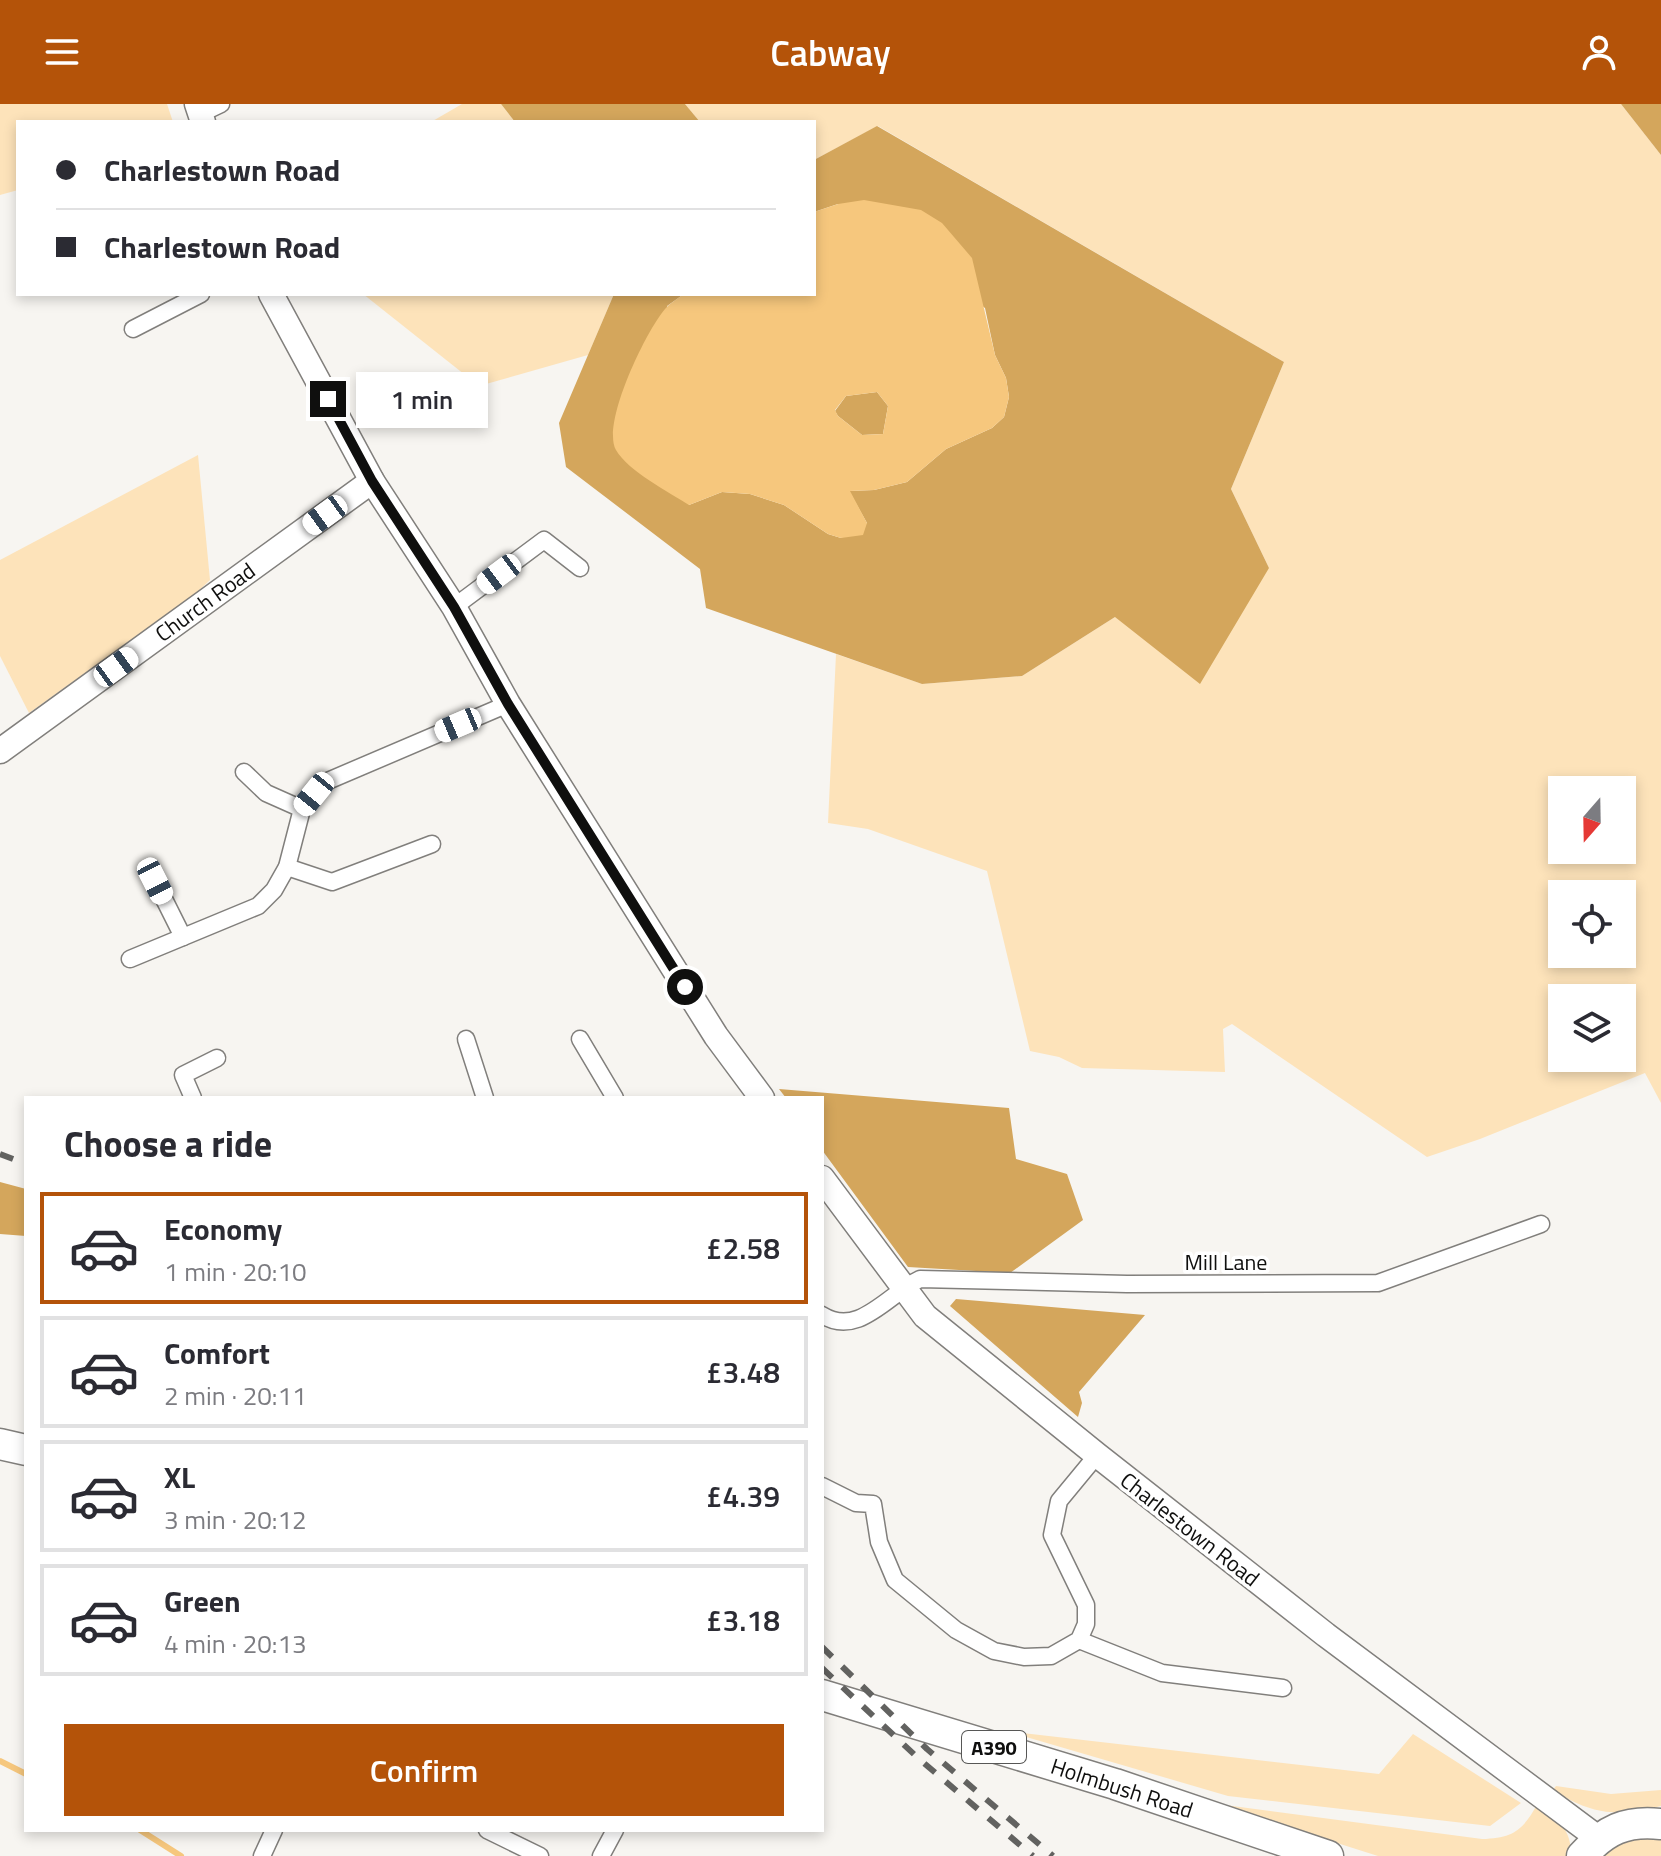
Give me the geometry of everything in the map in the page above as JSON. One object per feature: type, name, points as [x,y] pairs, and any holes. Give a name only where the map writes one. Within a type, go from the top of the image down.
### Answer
[{"type":"highway","points":[[0,1444],[24,1450]]},
{"type":"highway","name":"Holmbush Road","points":[[824,1696],[1115,1784],[1328,1856]]},
{"type":"highway","points":[[1590,1847],[1627,1824],[1660,1823]]},
{"type":"street","points":[[133,329],[197,296]]},
{"type":"street","points":[[272,296],[372,481],[454,607],[508,704],[716,1036],[761,1096]]},
{"type":"street","name":"Church Road","points":[[0,751],[372,481]]},
{"type":"street","points":[[454,607],[544,540],[580,568]]},
{"type":"street","points":[[130,959],[258,906],[274,890],[287,867],[302,809],[323,783],[508,704]]},
{"type":"street","points":[[244,772],[266,793],[302,809]]},
{"type":"street","points":[[287,867],[332,882],[432,844]]},
{"type":"street","points":[[155,881],[183,937]]},
{"type":"street","points":[[466,1039],[484,1096]]},
{"type":"street","points":[[580,1039],[614,1096]]},
{"type":"street","points":[[192,1096],[183,1075],[217,1058]]},
{"type":"street","name":"Charlestown Road","points":[[824,1184],[831,1206],[925,1316],[1097,1455],[1415,1703],[1566,1811],[1590,1847]]},
{"type":"street","name":"Mill Lane","points":[[903,1287],[920,1279],[1127,1284],[1378,1283],[1541,1224]]},
{"type":"street","points":[[824,1316],[851,1323],[868,1315],[903,1287]]},
{"type":"street","points":[[824,1487],[856,1503],[873,1504],[879,1542],[895,1580],[956,1630],[994,1651],[1024,1657],[1051,1656],[1079,1640],[1086,1624],[1086,1605],[1052,1535],[1059,1501],[1097,1455]]},
{"type":"street","points":[[1079,1640],[1162,1673],[1283,1688]]},
{"type":"street","points":[[262,1856],[273,1832]]},
{"type":"street","points":[[491,1832],[540,1856]]},
{"type":"street","points":[[601,1856],[614,1832]]},
{"type":"shaded area","points":[[0,104],[167,104],[172,120],[16,120],[16,191],[0,195]]},
{"type":"shaded area","points":[[462,104],[501,104],[513,120],[434,120]]},
{"type":"shaded area","points":[[501,104],[685,104],[698,120],[513,120]]},
{"type":"shaded area","points":[[685,104],[1621,104],[1661,155],[1661,1103],[1645,1073],[1427,1157],[1232,1024],[1223,1029],[1225,1072],[1082,1068],[1059,1057],[1030,1051],[987,871],[868,829],[828,823],[836,654],[922,684],[1022,676],[1115,617],[1269,568],[1231,489],[1284,362],[878,126],[816,159],[816,120],[698,120]]},
{"type":"shaded area","points":[[1621,104],[1661,104],[1661,155]]},
{"type":"shaded area","points":[[877,126],[1284,362],[1231,489],[1269,568],[1200,684],[1115,617],[1022,676],[922,684],[706,608],[700,569],[566,467],[559,423],[613,296],[681,296],[667,306],[689,505],[722,492],[750,494],[784,505],[828,534],[841,538],[867,523],[849,491],[874,490],[907,482],[946,449],[992,428],[1004,417],[1009,397],[1006,378],[995,355],[985,308],[838,204],[816,211],[816,159]]},
{"type":"shaded area","points":[[864,200],[921,210],[942,223],[972,258],[995,355],[1006,378],[1009,397],[1004,417],[992,428],[946,449],[907,482],[874,490],[850,491],[867,523],[863,535],[841,538],[828,534],[784,505],[750,494],[722,492],[689,505],[639,473],[622,458],[613,437],[620,400],[637,356],[657,320],[671,303],[681,296],[816,296],[816,211]],"holes":[[[877,392],[888,406],[883,434],[862,435],[835,410],[846,396]]]},
{"type":"shaded area","points":[[366,296],[613,296],[588,355],[479,386]]},
{"type":"shaded area","points":[[877,392],[888,406],[883,434],[862,435],[835,411],[846,396]]},
{"type":"shaded area","points":[[198,455],[210,580],[193,596],[29,713],[0,656],[0,560]]},
{"type":"shaded area","points":[[779,1089],[1009,1108],[1016,1159],[1067,1174],[1083,1220],[1010,1273],[908,1267],[824,1153],[824,1096],[784,1096]]},
{"type":"shaded area","points":[[0,1182],[24,1188],[24,1236],[0,1234]]},
{"type":"shaded area","points":[[956,1299],[1145,1315],[1079,1392],[1082,1403],[1078,1417],[950,1306]]},
{"type":"shaded area","points":[[1006,1731],[1379,1774],[1413,1734],[1521,1803],[1490,1826],[1228,1796]]},
{"type":"shaded area","points":[[1556,1786],[1611,1794],[1661,1790],[1661,1806],[1630,1812],[1605,1812],[1580,1805],[1553,1790]]},
{"type":"shaded area","points":[[1538,1803],[1566,1832],[1570,1856],[1378,1856],[1224,1807],[1482,1839],[1502,1837],[1516,1831]]},
{"type":"shaded area","points":[[1633,1838],[1661,1838],[1661,1856],[1603,1856],[1615,1846]]},
{"type":"waterway","points":[[0,1761],[24,1773]]},
{"type":"waterway","points":[[143,1832],[181,1856]]},
{"type":"railway","points":[[0,1154],[24,1163]]},
{"type":"railway","points":[[824,1649],[927,1749],[1053,1856]]},
{"type":"railway","points":[[824,1670],[918,1758],[1033,1856]]},
{"type":"route","points":[[328,399],[372,481],[454,607],[508,704],[685,987]]}]
